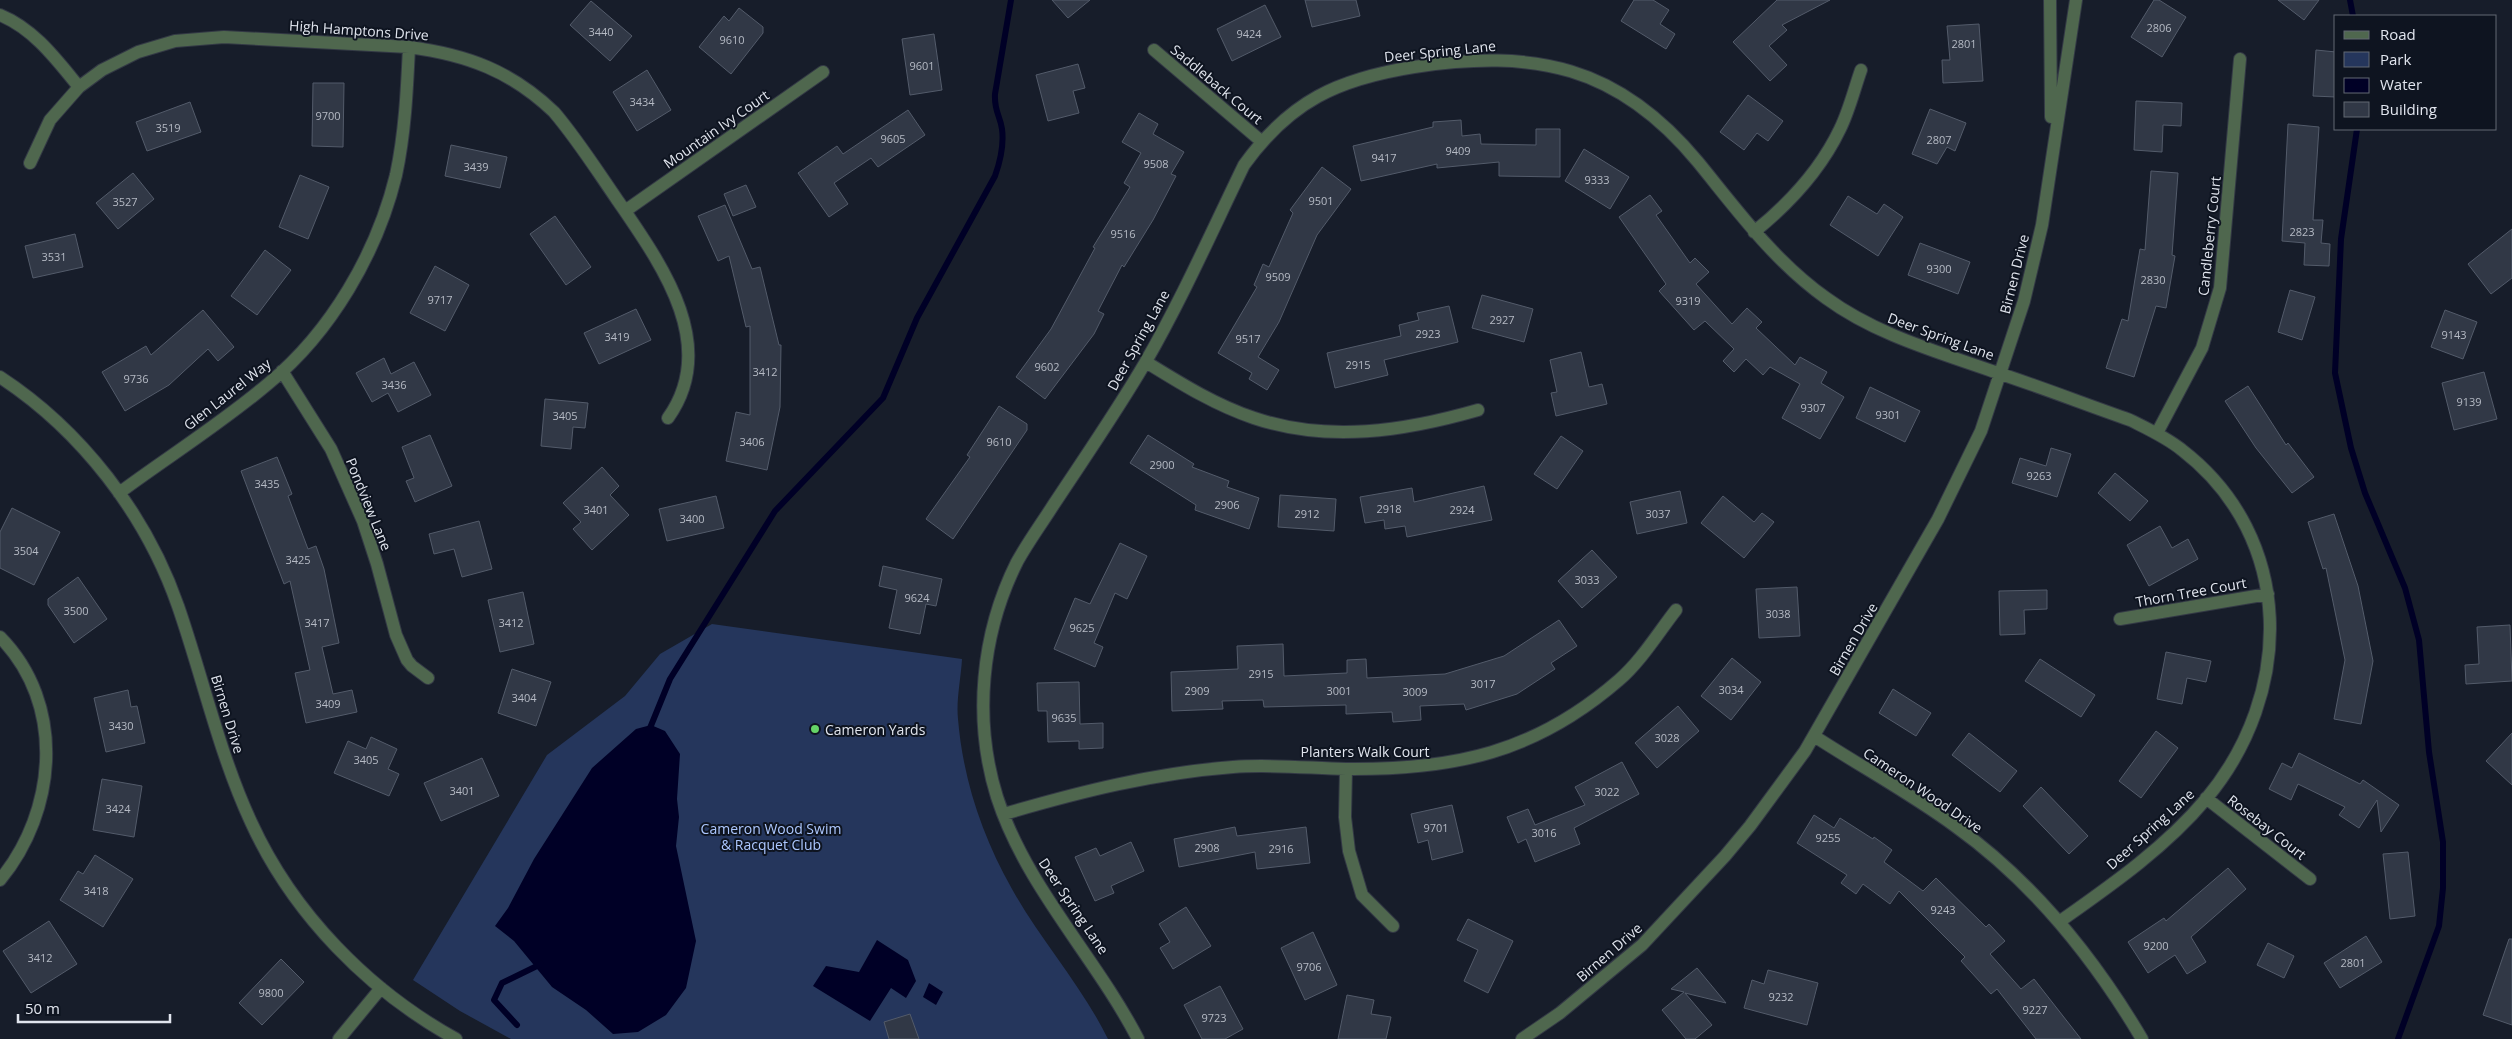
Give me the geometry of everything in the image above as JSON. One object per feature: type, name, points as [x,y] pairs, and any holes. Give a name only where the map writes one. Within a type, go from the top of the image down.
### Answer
[{"type":"street","name":"Birnen Drive","points":[[2050,0],[2051,157]]},
{"type":"street","name":"Birnen Drive","points":[[1522,1039],[1619,966],[1672,914],[1750,826],[1814,736],[1938,519],[1974,447],[2001,374],[2024,301],[2037,244],[2076,0]]},
{"type":"street","points":[[0,14],[33,35],[45,46],[79,87]]},
{"type":"street","name":"High Hamptons Drive","points":[[30,163],[50,120],[79,87],[102,70],[138,52],[193,38],[224,37],[409,47],[436,50],[477,61],[508,76],[540,99],[568,128],[625,211],[671,285],[688,338],[690,362],[685,386],[668,418]]},
{"type":"street","name":"Glen Laurel Way","points":[[119,492],[236,409],[282,371],[331,315],[356,275],[378,227],[400,156],[407,94],[409,47]]},
{"type":"street","name":"Saddleback Court","points":[[1154,50],[1261,141]]},
{"type":"street","name":"Candleberry Court","points":[[2157,433],[2202,348],[2218,295],[2224,250],[2240,59]]},
{"type":"street","name":"Deer Spring Lane","points":[[1138,1039],[1096,966],[1035,880],[1004,814],[987,756],[982,716],[984,676],[1001,601],[1027,545],[1146,362],[1244,164],[1261,141],[1292,112],[1323,93],[1374,73],[1474,60],[1524,61],[1584,75],[1603,82],[1635,101],[1683,145],[1754,232],[1787,267],[1827,299],[1862,320],[1908,342],[2130,420],[2157,433],[2182,450],[2209,474],[2223,492],[2244,524],[2259,559],[2268,594],[2271,634],[2264,688],[2254,718],[2236,756],[2206,798],[2185,822],[2130,870],[2059,922]]},
{"type":"street","points":[[1754,232],[1782,209],[1809,180],[1821,163],[1840,128],[1861,70]]},
{"type":"street","name":"Mountain Ivy Court","points":[[625,211],[823,72]]},
{"type":"street","points":[[1146,362],[1209,398],[1252,417],[1292,427],[1339,432],[1389,430],[1429,424],[1478,410]]},
{"type":"street","name":"Pondview Lane","points":[[282,371],[331,449],[363,521],[378,564],[396,635],[407,660],[428,678]]},
{"type":"street","name":"Birnen Drive","points":[[0,378],[34,403],[62,428],[101,469],[119,492],[155,552],[169,582],[230,772],[264,849],[292,893],[323,932],[358,969],[419,1017],[456,1039]]},
{"type":"street","name":"Thorn Tree Court","points":[[2120,619],[2268,594]]},
{"type":"street","name":"Planters Walk Court","points":[[1004,814],[1095,788],[1163,774],[1260,765],[1346,769],[1437,766],[1479,757],[1545,731],[1567,719],[1620,679],[1648,647],[1676,610]]},
{"type":"street","points":[[0,637],[22,667],[34,692],[42,716],[46,747],[46,778],[39,811],[30,834],[15,862],[0,880]]},
{"type":"street","name":"Cameron Wood Drive","points":[[1814,736],[1955,826],[1996,860],[2059,922],[2090,961],[2124,1009],[2142,1039]]},
{"type":"street","points":[[1346,769],[1344,817],[1349,851],[1362,896],[1393,926]]},
{"type":"street","name":"Rosebay Court","points":[[2206,798],[2310,879]]},
{"type":"street","points":[[339,1039],[381,988]]},
{"type":"green space","name":"Cameron Wood Swim & Racquet Club","points":[[712,624],[962,659],[958,719],[969,785],[983,828],[1001,869],[1023,908],[1074,982],[1098,1019],[1108,1039],[511,1039],[460,1011],[413,980],[547,755],[625,696],[660,654]]},
{"type":"water","points":[[651,725],[665,731],[680,754],[677,799],[679,817],[676,846],[696,941],[686,988],[666,1015],[638,1032],[613,1034],[586,1010],[552,987],[514,941],[495,926],[508,908],[534,859],[592,768],[636,729]]},
{"type":"water","points":[[877,940],[908,960],[916,981],[906,998],[891,988],[870,1021],[813,986],[826,966],[859,972]]},
{"type":"water","points":[[929,983],[943,992],[936,1005],[923,997]]},
{"type":"building","points":[[1052,0],[1090,0],[1068,18]]},
{"type":"building","points":[[1305,0],[1356,0],[1360,16],[1312,27]]},
{"type":"building","points":[[1634,0],[1653,0],[1669,10],[1660,24],[1675,34],[1666,49],[1621,21]]},
{"type":"building","points":[[1777,0],[1830,0],[1782,25],[1787,30],[1769,46],[1787,65],[1770,81],[1733,42]]},
{"type":"building","points":[[2154,0],[2159,0],[2186,17],[2162,57],[2131,37]]},
{"type":"building","points":[[2278,0],[2319,0],[2304,20]]},
{"type":"building","points":[[591,1],[632,36],[610,61],[570,25]]},
{"type":"building","points":[[1265,5],[1281,37],[1232,61],[1217,29]]},
{"type":"building","points":[[739,8],[763,27],[763,33],[731,74],[699,47],[724,16],[729,21]]},
{"type":"building","points":[[1979,24],[1983,81],[1943,83],[1942,60],[1950,60],[1947,26]]},
{"type":"building","points":[[934,34],[942,90],[910,95],[902,39]]},
{"type":"building","points":[[2316,50],[2334,52],[2334,97],[2313,96]]},
{"type":"building","points":[[1078,64],[1085,88],[1073,91],[1079,113],[1048,121],[1036,75]]},
{"type":"building","points":[[647,70],[671,110],[637,131],[613,92]]},
{"type":"building","points":[[313,83],[344,83],[343,147],[312,146]]},
{"type":"building","points":[[1748,95],[1783,121],[1768,141],[1757,133],[1744,150],[1720,132]]},
{"type":"building","points":[[2136,101],[2182,103],[2181,126],[2163,125],[2162,152],[2134,150]]},
{"type":"building","points":[[190,102],[201,132],[147,151],[136,122]]},
{"type":"building","points":[[1930,109],[1966,123],[1955,151],[1947,147],[1937,164],[1912,154]]},
{"type":"building","points":[[908,110],[925,135],[878,167],[871,158],[834,183],[848,204],[829,217],[798,173],[837,146],[843,154]]},
{"type":"building","points":[[1139,113],[1158,124],[1153,134],[1184,152],[1171,174],[1176,176],[1153,220],[1124,267],[1122,265],[1098,311],[1104,314],[1094,334],[1045,399],[1016,377],[1051,329],[1095,248],[1093,247],[1130,187],[1124,183],[1141,153],[1122,142]]},
{"type":"building","points":[[1461,120],[1462,136],[1480,134],[1481,144],[1536,145],[1536,129],[1560,129],[1560,177],[1499,176],[1499,162],[1437,168],[1437,164],[1361,181],[1353,146],[1433,127],[1433,122]]},
{"type":"building","points":[[2288,124],[2319,127],[2313,220],[2323,220],[2321,243],[2330,244],[2329,266],[2304,265],[2305,243],[2282,241]]},
{"type":"building","points":[[451,145],[507,157],[500,188],[445,176]]},
{"type":"building","points":[[1584,149],[1629,177],[1610,209],[1565,181]]},
{"type":"building","points":[[1322,167],[1351,189],[1317,235],[1279,322],[1258,357],[1279,370],[1267,390],[1249,379],[1252,373],[1218,353],[1257,287],[1254,285],[1263,264],[1269,267],[1293,213],[1290,210]]},
{"type":"building","points":[[2151,171],[2178,173],[2172,255],[2175,256],[2166,308],[2156,306],[2134,377],[2106,368],[2122,319],[2128,321],[2140,249],[2145,250]]},
{"type":"building","points":[[133,173],[154,199],[118,229],[96,203]]},
{"type":"building","points":[[300,175],[329,187],[308,239],[279,227]]},
{"type":"building","points":[[746,185],[756,207],[733,216],[724,194]]},
{"type":"building","points":[[1650,195],[1662,211],[1656,215],[1690,263],[1695,258],[1709,272],[1696,284],[1732,324],[1747,308],[1762,322],[1756,328],[1795,365],[1800,357],[1827,372],[1821,383],[1844,397],[1820,439],[1782,418],[1800,384],[1770,367],[1763,375],[1746,359],[1734,372],[1723,361],[1734,349],[1705,321],[1694,330],[1659,291],[1666,284],[1619,217]]},
{"type":"building","points":[[1848,196],[1877,214],[1884,204],[1903,217],[1878,256],[1830,225]]},
{"type":"building","points":[[725,205],[752,269],[760,267],[779,345],[781,345],[780,407],[767,470],[726,461],[736,412],[750,415],[750,326],[746,327],[729,256],[718,261],[698,216]]},
{"type":"building","points":[[555,216],[591,267],[566,285],[530,234]]},
{"type":"building","points":[[2512,229],[2512,278],[2491,294],[2468,264]]},
{"type":"building","points":[[75,234],[83,267],[33,278],[25,246]]},
{"type":"building","points":[[1920,243],[1970,262],[1958,294],[1908,275]]},
{"type":"building","points":[[265,250],[291,270],[257,315],[231,296]]},
{"type":"building","points":[[435,266],[469,285],[445,331],[410,313]]},
{"type":"building","points":[[2290,290],[2315,297],[2302,340],[2278,332]]},
{"type":"building","points":[[1482,295],[1533,309],[1524,342],[1472,328]]},
{"type":"building","points":[[1449,306],[1458,342],[1384,360],[1388,375],[1335,388],[1327,353],[1401,336],[1399,325],[1419,320],[1417,313]]},
{"type":"building","points":[[636,309],[651,340],[599,364],[584,333]]},
{"type":"building","points":[[203,310],[234,347],[218,361],[208,349],[169,385],[125,411],[102,372],[146,346],[151,355]]},
{"type":"building","points":[[2445,310],[2477,322],[2463,359],[2431,347]]},
{"type":"building","points":[[1581,352],[1589,387],[1602,384],[1607,404],[1556,416],[1551,393],[1557,392],[1550,360]]},
{"type":"building","points":[[384,358],[391,374],[414,362],[431,395],[398,412],[388,393],[372,402],[356,373]]},
{"type":"building","points":[[2484,372],[2497,419],[2454,430],[2442,383]]},
{"type":"building","points":[[2248,386],[2286,445],[2288,443],[2314,477],[2292,493],[2256,448],[2225,401]]},
{"type":"building","points":[[1870,387],[1920,411],[1905,442],[1856,418]]},
{"type":"building","points":[[545,399],[588,403],[585,428],[573,427],[571,449],[541,446]]},
{"type":"building","points":[[999,406],[1027,424],[1027,430],[953,539],[926,519],[970,457],[967,455]]},
{"type":"building","points":[[430,435],[452,486],[415,502],[406,481],[414,478],[402,447]]},
{"type":"building","points":[[1148,435],[1194,464],[1192,467],[1229,481],[1227,487],[1259,498],[1249,529],[1195,510],[1196,505],[1130,463]]},
{"type":"building","points":[[1561,436],[1583,451],[1557,489],[1534,474]]},
{"type":"building","points":[[2051,448],[2071,454],[2057,497],[2012,483],[2020,458],[2046,466]]},
{"type":"building","points":[[277,457],[292,494],[288,496],[308,549],[316,546],[324,569],[339,643],[322,647],[333,694],[352,690],[357,712],[306,723],[295,673],[310,670],[290,581],[284,584],[241,471]]},
{"type":"building","points":[[602,467],[619,486],[610,495],[629,515],[592,550],[573,529],[581,522],[563,503]]},
{"type":"building","points":[[2115,473],[2148,501],[2130,521],[2098,493]]},
{"type":"building","points":[[1484,486],[1492,520],[1407,537],[1405,526],[1385,529],[1384,520],[1365,523],[1360,497],[1412,488],[1414,502]]},
{"type":"building","points":[[1680,491],[1687,523],[1637,534],[1630,502]]},
{"type":"building","points":[[1280,495],[1336,499],[1334,531],[1278,527]]},
{"type":"building","points":[[716,496],[724,528],[667,541],[659,509]]},
{"type":"building","points":[[1723,496],[1754,522],[1762,513],[1774,522],[1744,558],[1701,523]]},
{"type":"building","points":[[12,508],[60,532],[34,585],[0,568],[0,532]]},
{"type":"building","points":[[2334,514],[2358,586],[2373,661],[2361,724],[2334,719],[2345,660],[2326,568],[2323,569],[2308,522]]},
{"type":"building","points":[[479,521],[492,569],[462,577],[454,549],[434,554],[429,534]]},
{"type":"building","points":[[2160,526],[2172,548],[2188,539],[2198,559],[2149,586],[2127,545]]},
{"type":"building","points":[[1120,543],[1147,556],[1127,599],[1115,593],[1094,643],[1103,647],[1095,667],[1054,649],[1075,598],[1090,604]]},
{"type":"building","points":[[1592,550],[1617,577],[1582,608],[1558,581]]},
{"type":"building","points":[[883,566],[942,579],[936,606],[926,604],[920,634],[889,628],[897,590],[879,586]]},
{"type":"building","points":[[78,577],[107,619],[74,643],[48,605],[48,599]]},
{"type":"building","points":[[1797,587],[1800,636],[1759,638],[1756,589]]},
{"type":"building","points":[[2047,590],[2047,609],[2024,610],[2025,634],[2000,635],[1999,591]]},
{"type":"building","points":[[523,592],[534,644],[500,652],[488,600]]},
{"type":"building","points":[[1559,620],[1577,646],[1551,663],[1555,669],[1517,694],[1466,710],[1464,704],[1420,706],[1421,720],[1393,722],[1392,712],[1346,714],[1346,705],[1264,707],[1263,700],[1222,701],[1223,709],[1172,711],[1171,672],[1238,669],[1237,646],[1283,644],[1284,676],[1347,673],[1347,660],[1366,659],[1367,678],[1445,674],[1504,656]]},
{"type":"building","points":[[2510,625],[2512,681],[2466,684],[2465,665],[2479,664],[2477,627]]},
{"type":"building","points":[[2166,652],[2211,661],[2206,682],[2187,678],[2182,704],[2157,699]]},
{"type":"building","points":[[1732,658],[1761,682],[1731,720],[1701,696]]},
{"type":"building","points":[[2040,659],[2095,695],[2081,717],[2025,681]]},
{"type":"building","points":[[512,669],[551,682],[536,726],[498,713]]},
{"type":"building","points":[[1079,682],[1080,724],[1103,723],[1103,748],[1079,749],[1079,741],[1048,742],[1047,711],[1038,711],[1037,683]]},
{"type":"building","points":[[1893,689],[1931,713],[1916,736],[1879,713]]},
{"type":"building","points":[[128,690],[131,707],[137,706],[145,743],[106,752],[94,698]]},
{"type":"building","points":[[1678,706],[1699,731],[1657,768],[1635,743]]},
{"type":"building","points":[[2156,731],[2178,748],[2141,798],[2119,781]]},
{"type":"building","points":[[1969,733],[2017,771],[2000,792],[1952,755]]},
{"type":"building","points":[[2512,733],[2512,785],[2486,761]]},
{"type":"building","points":[[371,737],[397,749],[388,769],[399,774],[389,796],[334,773],[348,741],[366,749]]},
{"type":"building","points":[[2299,753],[2360,784],[2363,780],[2399,805],[2381,832],[2377,800],[2359,828],[2339,815],[2345,807],[2298,784],[2291,800],[2269,789],[2282,763],[2292,768]]},
{"type":"building","points":[[482,758],[499,796],[441,821],[424,783]]},
{"type":"building","points":[[1622,762],[1639,794],[1574,828],[1580,844],[1535,862],[1526,839],[1518,843],[1507,817],[1528,809],[1535,825],[1585,805],[1575,787]]},
{"type":"building","points":[[102,779],[142,786],[134,837],[93,830]]},
{"type":"building","points":[[2041,787],[2088,836],[2069,854],[2023,806]]},
{"type":"building","points":[[1452,805],[1463,852],[1432,860],[1428,840],[1418,843],[1411,814]]},
{"type":"building","points":[[1814,815],[1834,828],[1840,818],[1873,839],[1874,837],[1892,850],[1884,862],[1923,891],[1936,878],[1986,927],[1989,924],[2005,941],[1990,954],[2021,989],[2034,979],[2081,1039],[2036,1039],[1997,989],[1991,994],[1961,961],[1965,957],[1899,891],[1890,904],[1863,884],[1856,894],[1841,883],[1847,875],[1797,843]]},
{"type":"building","points":[[1235,827],[1237,836],[1306,827],[1310,863],[1257,869],[1255,852],[1179,867],[1174,839]]},
{"type":"building","points":[[1131,842],[1144,871],[1111,886],[1114,893],[1095,901],[1075,857],[1096,848],[1100,856]]},
{"type":"building","points":[[2408,852],[2415,916],[2390,919],[2383,854]]},
{"type":"building","points":[[95,855],[133,879],[103,927],[60,900],[78,871],[83,874]]},
{"type":"building","points":[[2228,868],[2246,889],[2191,937],[2206,962],[2187,974],[2175,955],[2148,973],[2128,942],[2164,918],[2166,921]]},
{"type":"building","points":[[1186,907],[1211,946],[1173,969],[1160,948],[1170,942],[1159,924]]},
{"type":"building","points":[[1468,919],[1513,941],[1488,993],[1464,981],[1478,950],[1457,940]]},
{"type":"building","points":[[49,921],[77,964],[31,993],[3,951]]},
{"type":"building","points":[[1313,932],[1337,985],[1305,1000],[1281,948]]},
{"type":"building","points":[[2366,936],[2382,962],[2340,988],[2324,963]]},
{"type":"building","points":[[2509,939],[2512,939],[2512,1025],[2483,1015]]},
{"type":"building","points":[[2268,943],[2294,956],[2284,978],[2257,965]]},
{"type":"building","points":[[281,959],[304,982],[262,1025],[239,1003]]},
{"type":"building","points":[[1697,968],[1726,1003],[1685,993],[1712,1025],[1695,1039],[1686,1039],[1662,1010],[1684,992],[1671,989]]},
{"type":"building","points":[[1768,970],[1818,983],[1807,1025],[1744,1008],[1752,980],[1764,984]]},
{"type":"building","points":[[1220,986],[1243,1029],[1225,1039],[1202,1039],[1184,1005]]},
{"type":"building","points":[[1347,995],[1374,1000],[1371,1014],[1391,1017],[1386,1039],[1338,1039]]},
{"type":"building","points":[[910,1014],[919,1039],[889,1039],[884,1022]]},
{"type":"waterway","points":[[648,733],[670,679],[775,511],[883,398],[917,318],[995,176],[1002,141],[1001,124],[995,105],[995,94],[1011,0]]},
{"type":"waterway","points":[[2350,0],[2353,15]]},
{"type":"waterway","points":[[2357,130],[2341,239],[2335,373],[2351,448],[2365,493],[2405,588],[2419,640],[2429,752],[2443,842],[2443,888],[2439,926],[2398,1039]]},
{"type":"waterway","points":[[517,1025],[494,1000],[502,983],[541,964]]},
{"type":"place","name":"Cameron Yards","points":[[815,729]]}]
